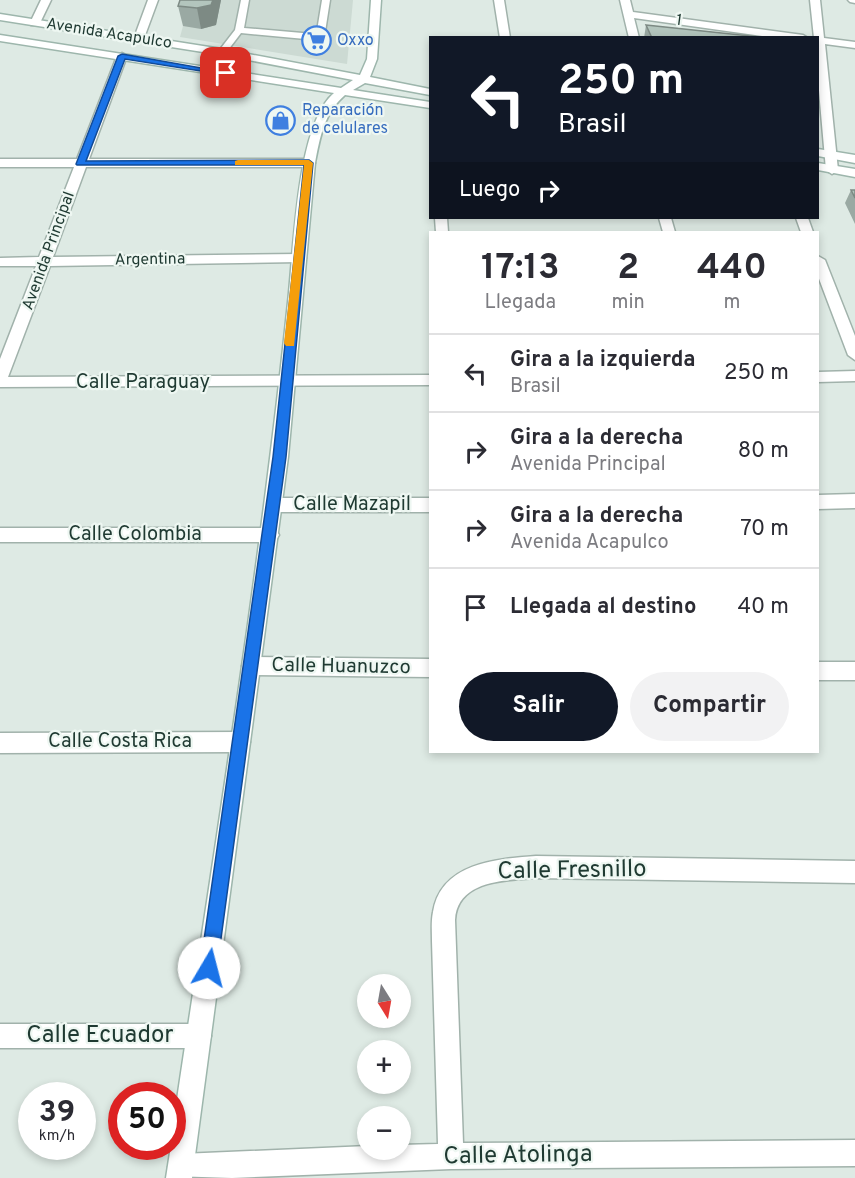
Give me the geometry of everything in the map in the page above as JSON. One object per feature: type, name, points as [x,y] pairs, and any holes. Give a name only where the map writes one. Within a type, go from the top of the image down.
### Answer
[{"type":"street","points":[[35,23],[46,0]]},
{"type":"street","points":[[139,38],[153,0]]},
{"type":"street","points":[[180,1173],[270,535],[309,163],[318,121],[331,101],[361,80],[370,66],[376,0]]},
{"type":"street","points":[[499,0],[505,36]]},
{"type":"street","points":[[625,0],[633,36]]},
{"type":"street","points":[[815,0],[819,36]]},
{"type":"street","name":"1","points":[[627,14],[788,36]]},
{"type":"street","name":"Avenida Acapulco","points":[[0,17],[222,52],[429,92]]},
{"type":"street","name":"Avenida Acapulco","points":[[0,38],[429,105]]},
{"type":"street","points":[[832,170],[824,154],[819,40],[855,45]]},
{"type":"street","name":"Avenida Principal","points":[[0,381],[122,56]]},
{"type":"street","points":[[824,154],[855,159]]},
{"type":"street","points":[[0,164],[309,163]]},
{"type":"street","points":[[819,167],[855,173]]},
{"type":"street","name":"Argentina","points":[[0,262],[299,258]]},
{"type":"street","points":[[820,276],[855,355]]},
{"type":"street","points":[[819,377],[855,376]]},
{"type":"street","name":"Calle Paraguay","points":[[0,381],[429,380]]},
{"type":"street","points":[[819,502],[855,501]]},
{"type":"street","name":"Calle Mazapil","points":[[273,505],[429,505]]},
{"type":"street","name":"Calle Colombia","points":[[0,535],[270,535]]},
{"type":"street","name":"Calle Huanuzco","points":[[252,666],[429,668]]},
{"type":"street","points":[[819,671],[855,671]]},
{"type":"street","name":"Calle Costa Rica","points":[[0,743],[240,742]]},
{"type":"street","name":"Calle Fresnillo","points":[[451,1156],[443,941],[445,908],[460,882],[494,870],[536,867],[855,872]]},
{"type":"street","name":"Calle Ecuador","points":[[0,1036],[199,1035]]},
{"type":"street","name":"Calle Atolinga","points":[[180,1173],[451,1156],[855,1153]]},
{"type":"lane","points":[[222,52],[239,30],[245,0]]},
{"type":"lane","points":[[239,30],[316,37],[321,32],[326,0]]},
{"type":"shaded area","points":[[190,0],[353,0],[347,64],[180,37]]},
{"type":"building","points":[[180,0],[213,0],[211,5],[197,8],[178,6]]},
{"type":"building","points":[[646,25],[749,36],[651,36]]},
{"type":"slow traffic","points":[[238,163],[309,163],[290,343]]},
{"type":"place","name":"Oxxo","points":[[316,41]]},
{"type":"place","name":"Reparación de celulares","points":[[281,120]]},
{"type":"route","points":[[209,968],[280,457],[309,163],[81,164],[122,56],[226,73]]}]
